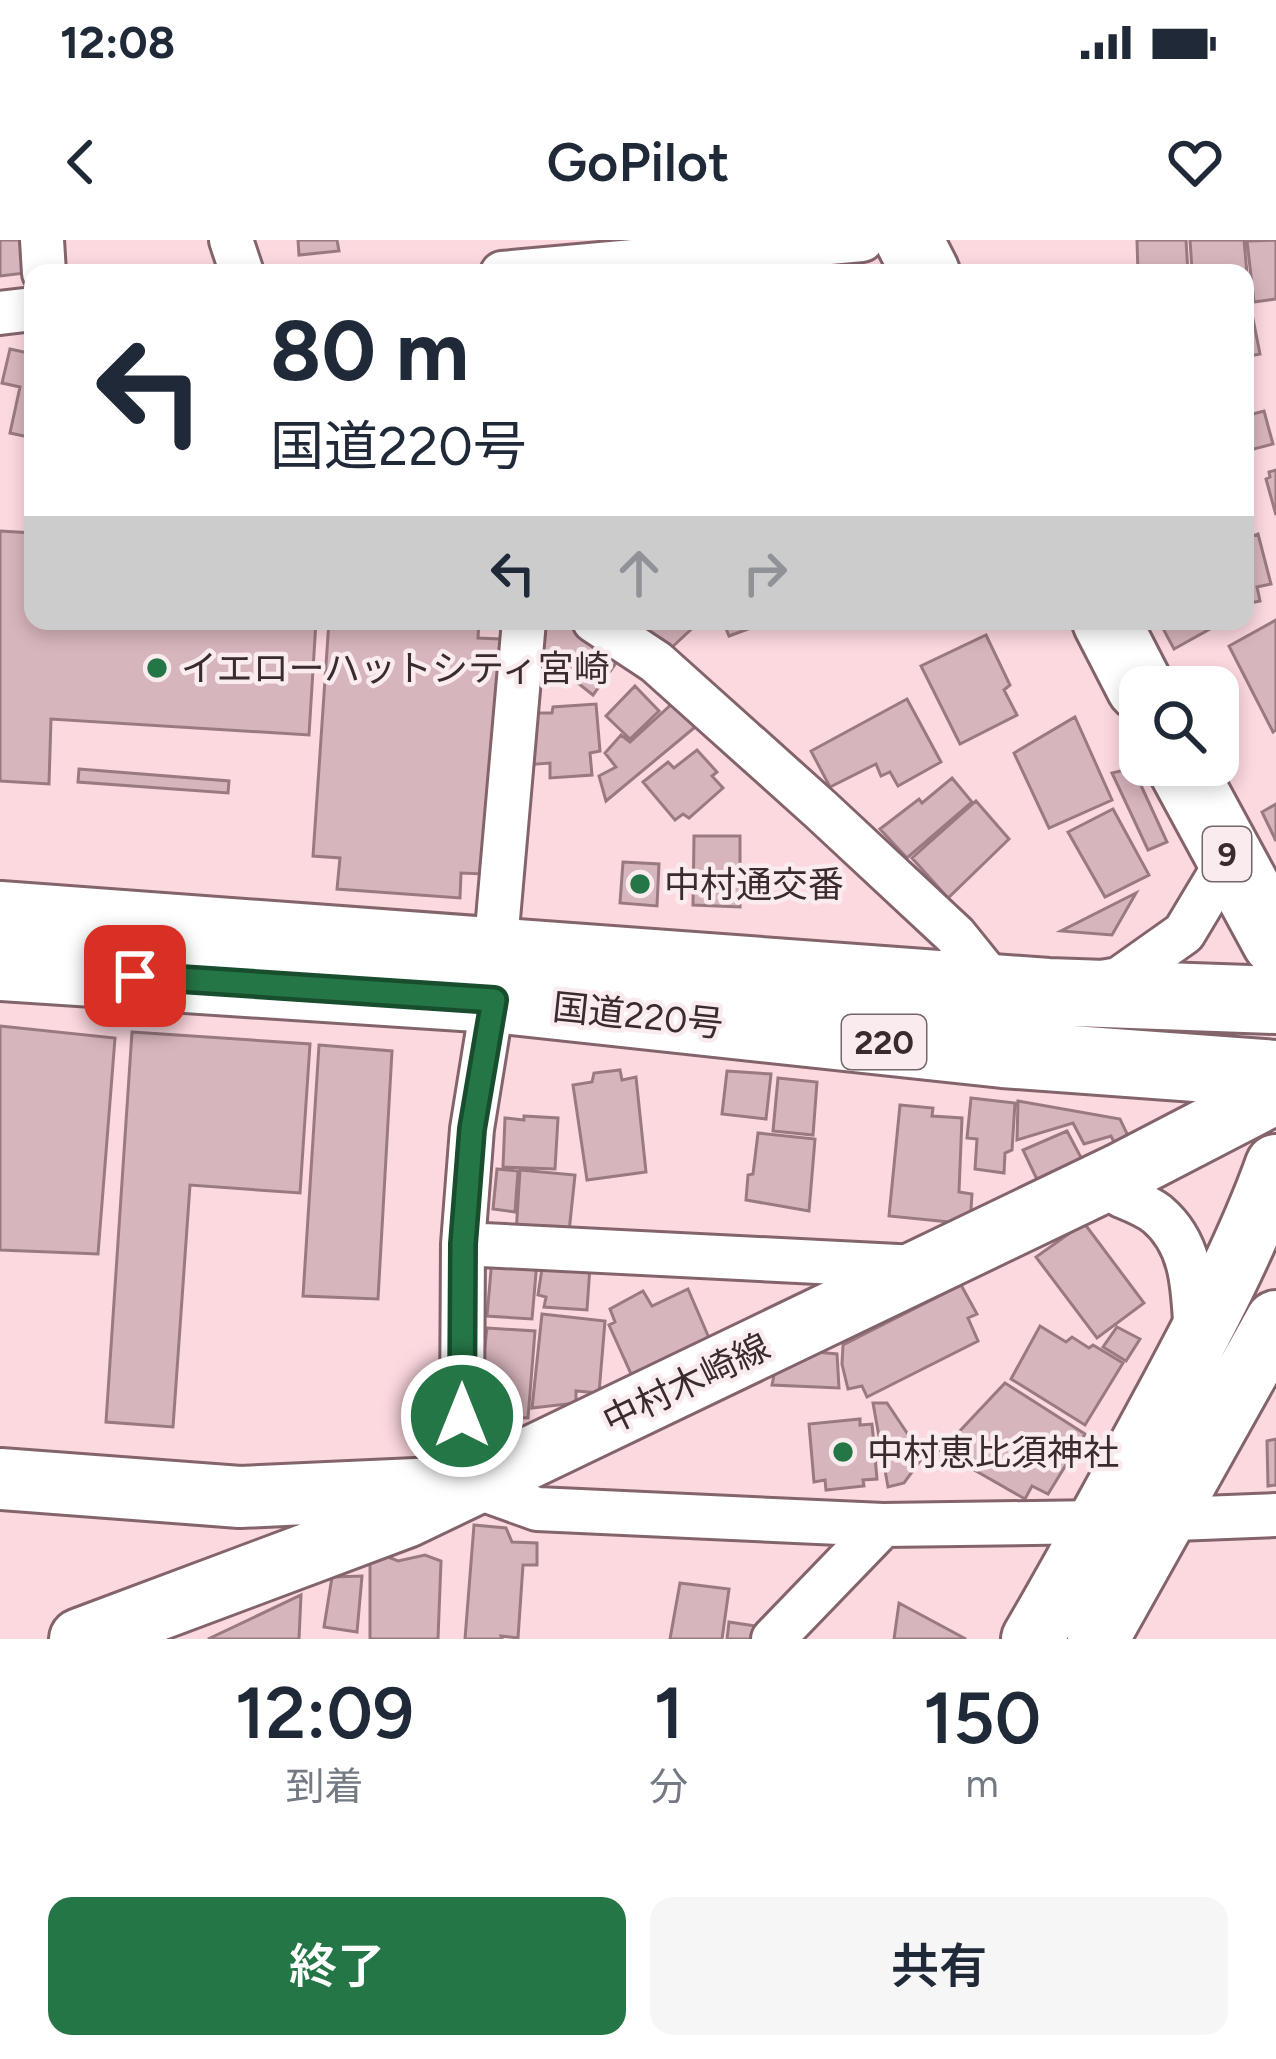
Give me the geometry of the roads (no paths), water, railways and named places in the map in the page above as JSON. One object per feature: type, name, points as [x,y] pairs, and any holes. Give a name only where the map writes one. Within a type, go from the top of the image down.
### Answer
[{"type":"main road","points":[[1111,630],[1129,666]]},
{"type":"main road","name":"9","points":[[1191,786],[1276,942]]},
{"type":"main road","name":"国道220号","points":[[0,915],[494,976],[1003,1054],[1276,1074]]},
{"type":"main road","name":"国道220号","points":[[0,967],[494,976],[1276,1000]]},
{"type":"main road","name":"中村木崎線","points":[[80,1639],[406,1517],[1120,1174],[1276,1093]]},
{"type":"main road","points":[[1032,1639],[1196,1340],[1260,1210],[1276,1166]]},
{"type":"main road","points":[[1098,1639],[1276,1322]]},
{"type":"main road","points":[[0,1479],[240,1497],[473,1486]]},
{"type":"street","points":[[600,264],[862,240]]},
{"type":"street","points":[[523,630],[494,976],[472,1129],[463,1244],[462,1416],[473,1486],[537,1509],[883,1525],[1276,1515]]},
{"type":"street","points":[[608,630],[656,662],[956,935],[1023,990],[1119,979],[1184,932],[1229,858]]},
{"type":"street","points":[[1120,1174],[1122,1196],[1155,1211],[1179,1238],[1192,1273],[1196,1340]]},
{"type":"street","points":[[463,1244],[927,1267]]},
{"type":"street","points":[[772,1639],[883,1525]]},
{"type":"place","name":"イエローハットシティ宮崎","points":[[157,668]]},
{"type":"place","name":"中村通交番","points":[[640,884]]},
{"type":"place","name":"中村恵比須神社","points":[[843,1452]]}]
